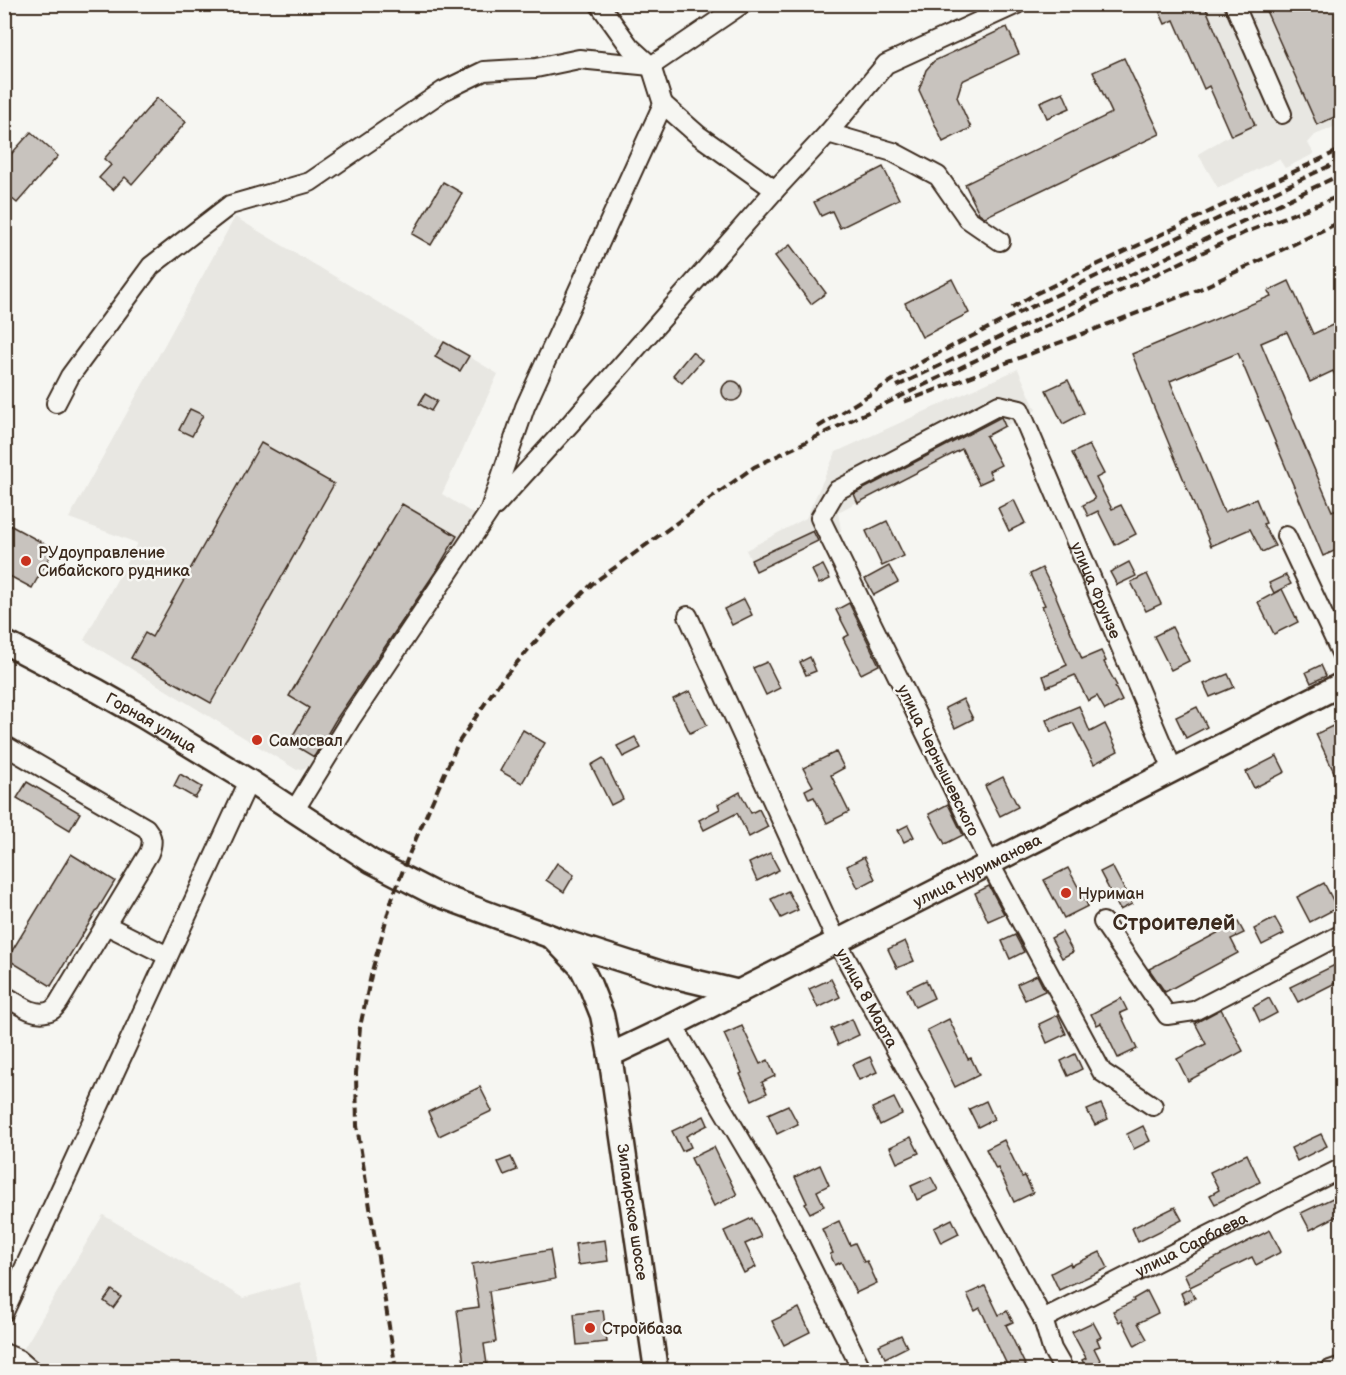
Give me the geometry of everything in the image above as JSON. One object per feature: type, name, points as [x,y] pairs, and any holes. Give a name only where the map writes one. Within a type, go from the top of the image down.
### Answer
[{"type":"main road","name":"Горная улица","points":[[4,642],[108,696],[249,782],[371,861],[433,892],[552,937],[668,975],[739,992]]},
{"type":"main road","name":"улица Нуриманова","points":[[610,1055],[739,992],[1341,684]]},
{"type":"main road","name":"Зилаирское шоссе","points":[[552,937],[581,967],[602,1015],[610,1055],[656,1371]]},
{"type":"street","points":[[599,4],[630,47],[651,66],[663,104],[698,135],[776,190]]},
{"type":"street","points":[[56,404],[70,376],[151,266],[230,205],[310,182],[443,91],[484,71],[536,68],[579,59],[651,66],[742,4]]},
{"type":"street","points":[[294,811],[350,720],[489,512],[828,133],[886,64],[1017,4]]},
{"type":"street","points":[[1234,4],[1282,114]]},
{"type":"street","points":[[489,512],[525,406],[663,104]]},
{"type":"street","points":[[828,133],[893,152],[938,176],[968,219],[1000,242]]},
{"type":"street","name":"улица Чернышевского","points":[[1020,410],[999,405],[836,491],[820,518],[990,864],[1102,1072],[1153,1106]]},
{"type":"street","name":"улица Фрунзе","points":[[1020,410],[1173,770]]},
{"type":"street","points":[[1286,536],[1341,655]]},
{"type":"street","name":"улица 8 Марта","points":[[688,616],[837,942],[1043,1319],[1052,1349],[1064,1371]]},
{"type":"street","points":[[4,744],[146,828],[153,844],[59,1002],[51,1010],[41,1013],[29,1010],[4,995]]},
{"type":"street","points":[[4,1312],[249,782]]},
{"type":"street","points":[[1103,922],[1167,1015],[1194,1011],[1341,934]]},
{"type":"street","points":[[106,925],[168,956]]},
{"type":"street","points":[[673,1025],[783,1212],[862,1371]]},
{"type":"street","name":"улица Сарбаева","points":[[1043,1319],[1341,1168]]},
{"type":"street","points":[[4,1353],[18,1359],[31,1371]]},
{"type":"street","points":[[1330,1371],[1341,1366]]},
{"type":"shaded area","points":[[1148,5],[1341,5],[1341,124],[1315,135],[1308,143],[1314,154],[1285,168],[1279,159],[1218,188],[1198,154],[1230,135],[1210,86],[1204,89],[1174,21],[1165,24],[1158,9],[1151,12]]},
{"type":"shaded area","points":[[235,217],[498,374],[442,494],[477,516],[315,765],[297,770],[84,640],[137,543],[69,518]]},
{"type":"shaded area","points":[[1018,369],[1036,410],[838,512],[841,531],[756,571],[746,550],[806,518],[836,452]]},
{"type":"shaded area","points":[[103,1215],[243,1298],[300,1282],[320,1370],[11,1370]]},
{"type":"building","points":[[1156,4],[1204,4],[1255,125],[1231,136],[1209,86],[1204,89],[1174,20],[1165,24]]},
{"type":"building","points":[[1263,4],[1341,4],[1341,114],[1317,125]]},
{"type":"building","points":[[1007,27],[1019,54],[962,81],[957,97],[971,128],[943,142],[919,90],[926,70],[934,61]]},
{"type":"building","points":[[1124,58],[1160,134],[985,217],[979,213],[965,184],[1112,113],[1093,72]]},
{"type":"building","points":[[1063,92],[1070,108],[1047,118],[1040,102]]},
{"type":"building","points":[[157,98],[186,122],[132,184],[125,177],[113,190],[99,178],[111,165],[104,159]]},
{"type":"building","points":[[31,132],[58,156],[17,203],[4,192],[4,162]]},
{"type":"building","points":[[883,167],[899,199],[840,228],[832,211],[821,216],[814,202]]},
{"type":"building","points":[[443,182],[462,193],[431,245],[412,234]]},
{"type":"building","points":[[790,245],[826,293],[811,304],[775,256]]},
{"type":"building","points":[[952,279],[969,313],[922,337],[905,303]]},
{"type":"building","points":[[1289,281],[1313,334],[1339,322],[1341,328],[1341,388],[1333,371],[1310,382],[1287,332],[1261,343],[1332,511],[1341,507],[1341,548],[1323,556],[1238,353],[1170,381],[1224,512],[1256,499],[1266,523],[1263,524],[1275,546],[1262,552],[1250,529],[1211,546],[1132,354],[1271,296],[1268,291]]},
{"type":"building","points":[[444,342],[469,356],[460,371],[435,357]]},
{"type":"building","points":[[692,352],[702,360],[682,383],[673,375]]},
{"type":"building","points":[[1068,380],[1084,413],[1063,424],[1046,390]]},
{"type":"building","points":[[732,381],[739,384],[742,391],[739,398],[732,401],[725,398],[722,391],[725,384]]},
{"type":"building","points":[[425,394],[437,401],[431,411],[419,404]]},
{"type":"building","points":[[190,409],[203,415],[192,436],[179,430]]},
{"type":"building","points":[[1001,417],[1005,426],[986,436],[1001,465],[989,471],[992,478],[979,484],[962,449],[858,503],[854,494]]},
{"type":"building","points":[[261,443],[334,484],[211,703],[131,658],[145,633],[152,637]]},
{"type":"building","points":[[1089,445],[1104,474],[1096,478],[1112,509],[1121,505],[1136,534],[1115,545],[1098,511],[1088,516],[1083,505],[1095,499],[1072,453]]},
{"type":"building","points":[[1014,500],[1025,523],[1009,531],[998,508]]},
{"type":"building","points":[[402,504],[457,536],[335,721],[314,757],[289,742],[309,708],[289,696]]},
{"type":"building","points":[[887,521],[904,556],[882,566],[866,531]]},
{"type":"building","name":"РУдоуправление Сибайского рудника","points":[[4,522],[54,549],[32,588],[4,573]]},
{"type":"building","points":[[813,531],[818,541],[756,571],[751,560]]},
{"type":"building","points":[[1129,562],[1136,576],[1117,585],[1110,572]]},
{"type":"building","points":[[823,565],[830,579],[819,584],[812,570]]},
{"type":"building","points":[[889,566],[898,582],[874,595],[865,579]]},
{"type":"building","points":[[1042,568],[1082,659],[1101,651],[1106,661],[1104,662],[1122,701],[1105,710],[1097,696],[1088,701],[1075,675],[1047,687],[1043,676],[1067,665],[1042,606],[1045,605],[1030,574]]},
{"type":"building","points":[[1147,574],[1161,604],[1146,611],[1131,582]]},
{"type":"building","points":[[1286,575],[1291,584],[1274,593],[1269,583]]},
{"type":"building","points":[[1282,589],[1298,622],[1274,634],[1258,602]]},
{"type":"building","points":[[744,599],[752,615],[732,625],[724,609]]},
{"type":"building","points":[[849,603],[879,665],[861,674],[843,638],[849,635],[836,610]]},
{"type":"building","points":[[1172,627],[1189,661],[1171,670],[1154,636]]},
{"type":"building","points":[[810,657],[816,671],[806,675],[800,662]]},
{"type":"building","points":[[767,662],[780,688],[766,695],[753,668]]},
{"type":"building","points":[[1321,665],[1326,676],[1311,683],[1306,672]]},
{"type":"building","points":[[1228,674],[1234,687],[1210,697],[1204,684]]},
{"type":"building","points":[[690,691],[707,725],[690,733],[673,699]]},
{"type":"building","points":[[963,699],[973,719],[955,728],[945,708]]},
{"type":"building","points":[[1079,706],[1090,732],[1105,724],[1118,751],[1094,764],[1073,723],[1051,732],[1046,720]]},
{"type":"building","points":[[1197,707],[1207,727],[1186,738],[1176,717]]},
{"type":"building","points":[[1341,722],[1341,787],[1316,734]]},
{"type":"building","points":[[523,730],[545,743],[522,783],[500,771]]},
{"type":"building","points":[[635,737],[641,748],[623,757],[617,746]]},
{"type":"building","points":[[836,752],[844,768],[831,775],[849,812],[827,823],[814,797],[809,799],[805,790],[813,786],[803,768]]},
{"type":"building","points":[[1277,756],[1285,772],[1254,788],[1246,772]]},
{"type":"building","points":[[603,758],[623,799],[611,805],[591,765]]},
{"type":"building","points":[[180,774],[202,787],[195,798],[174,786]]},
{"type":"building","points":[[1003,777],[1018,807],[1000,816],[985,786]]},
{"type":"building","points":[[27,782],[80,813],[70,830],[17,798]]},
{"type":"building","points":[[740,792],[751,813],[759,809],[768,827],[749,837],[737,813],[704,830],[699,820],[720,809],[718,804]]},
{"type":"building","points":[[948,804],[963,835],[945,844],[929,814]]},
{"type":"building","points":[[908,825],[914,837],[904,842],[898,830]]},
{"type":"building","points":[[770,853],[779,870],[757,881],[749,863]]},
{"type":"building","points":[[71,854],[115,881],[51,986],[7,959]]},
{"type":"building","points":[[864,857],[875,879],[858,888],[847,866]]},
{"type":"building","points":[[557,863],[574,875],[564,892],[546,880]]},
{"type":"building","points":[[1112,866],[1132,904],[1120,910],[1100,872]]},
{"type":"building","name":"Нуриман","points":[[1068,868],[1088,906],[1064,918],[1044,880]]},
{"type":"building","points":[[1324,883],[1337,908],[1310,922],[1297,897]]},
{"type":"building","points":[[989,886],[1004,914],[988,921],[975,893]]},
{"type":"building","points":[[788,891],[798,910],[781,918],[771,899]]},
{"type":"building","points":[[1275,918],[1284,934],[1262,945],[1254,929]]},
{"type":"building","points":[[1238,922],[1244,933],[1231,939],[1238,953],[1165,992],[1149,969]]},
{"type":"building","points":[[1062,932],[1073,952],[1062,958],[1051,938]]},
{"type":"building","points":[[1015,935],[1024,952],[1010,959],[1002,941]]},
{"type":"building","points":[[905,941],[914,961],[897,968],[888,949]]},
{"type":"building","points":[[1339,963],[1341,980],[1298,1002],[1290,987]]},
{"type":"building","points":[[1037,975],[1045,991],[1025,1000],[1017,984]]},
{"type":"building","points":[[831,979],[840,997],[818,1008],[809,989]]},
{"type":"building","points":[[926,980],[934,998],[915,1007],[907,989]]},
{"type":"building","points":[[1121,998],[1127,1010],[1120,1013],[1137,1049],[1118,1058],[1101,1023],[1097,1025],[1091,1014]]},
{"type":"building","points":[[1269,998],[1277,1013],[1260,1022],[1253,1007]]},
{"type":"building","points":[[1221,1009],[1243,1051],[1188,1081],[1177,1059],[1206,1044],[1195,1023]]},
{"type":"building","points":[[1058,1015],[1066,1034],[1047,1043],[1039,1024]]},
{"type":"building","points":[[852,1019],[859,1035],[838,1045],[831,1029]]},
{"type":"building","points":[[949,1019],[968,1059],[971,1058],[979,1075],[955,1087],[927,1030]]},
{"type":"building","points":[[742,1026],[760,1064],[768,1060],[775,1076],[762,1082],[767,1093],[752,1100],[724,1034]]},
{"type":"building","points":[[1075,1054],[1082,1069],[1068,1076],[1061,1061]]},
{"type":"building","points":[[870,1057],[877,1072],[859,1080],[852,1065]]},
{"type":"building","points":[[480,1087],[492,1111],[439,1136],[428,1112]]},
{"type":"building","points":[[894,1098],[902,1114],[880,1125],[872,1108]]},
{"type":"building","points":[[986,1101],[994,1119],[978,1127],[969,1109]]},
{"type":"building","points":[[1101,1104],[1108,1119],[1095,1125],[1087,1110]]},
{"type":"building","points":[[788,1105],[798,1124],[777,1134],[768,1114]]},
{"type":"building","points":[[704,1116],[708,1125],[686,1136],[691,1147],[682,1151],[672,1131]]},
{"type":"building","points":[[1143,1126],[1150,1141],[1134,1149],[1127,1134]]},
{"type":"building","points":[[1321,1134],[1327,1146],[1297,1161],[1291,1148]]},
{"type":"building","points":[[911,1137],[919,1153],[897,1163],[890,1147]]},
{"type":"building","points":[[1004,1140],[1022,1177],[1025,1176],[1033,1193],[1014,1202],[986,1149]]},
{"type":"building","points":[[714,1147],[737,1195],[714,1206],[691,1158]]},
{"type":"building","points":[[1247,1154],[1260,1182],[1215,1204],[1210,1195],[1219,1190],[1210,1172]]},
{"type":"building","points":[[511,1157],[517,1170],[504,1175],[498,1162]]},
{"type":"building","points":[[820,1165],[829,1185],[817,1191],[824,1206],[810,1213],[795,1177]]},
{"type":"building","points":[[931,1177],[938,1190],[917,1200],[911,1186]]},
{"type":"building","points":[[1339,1195],[1341,1214],[1310,1230],[1301,1213]]},
{"type":"building","points":[[1175,1207],[1182,1220],[1138,1242],[1132,1228]]},
{"type":"building","points":[[752,1218],[761,1237],[745,1244],[756,1267],[744,1273],[724,1231]]},
{"type":"building","points":[[952,1219],[959,1234],[941,1243],[934,1228]]},
{"type":"building","points":[[839,1221],[850,1245],[855,1243],[864,1262],[867,1261],[877,1283],[856,1293],[841,1262],[835,1265],[830,1254],[833,1253],[822,1229]]},
{"type":"building","points":[[1270,1230],[1281,1252],[1256,1265],[1252,1257],[1190,1287],[1184,1274]]},
{"type":"building","points":[[605,1240],[608,1261],[578,1265],[575,1244]]},
{"type":"building","points":[[550,1250],[555,1279],[489,1291],[496,1342],[484,1344],[488,1371],[465,1371],[457,1310],[479,1307],[472,1264]]},
{"type":"building","points":[[1100,1252],[1108,1268],[1059,1290],[1051,1273]]},
{"type":"building","points":[[985,1286],[999,1315],[1007,1311],[1013,1322],[1006,1325],[1028,1371],[1010,1371],[980,1308],[975,1311],[967,1294]]},
{"type":"building","points":[[1190,1288],[1195,1298],[1185,1303],[1181,1293]]},
{"type":"building","points":[[112,1290],[121,1297],[113,1308],[104,1301]]},
{"type":"building","points":[[1147,1291],[1158,1313],[1138,1323],[1147,1339],[1135,1346],[1122,1320],[1119,1322],[1113,1311],[1134,1301],[1133,1299]]},
{"type":"building","points":[[799,1308],[810,1332],[784,1345],[772,1321]]},
{"type":"building","name":"Стройбаза","points":[[603,1310],[607,1342],[577,1345],[574,1314]]},
{"type":"building","points":[[1093,1322],[1101,1337],[1097,1339],[1100,1346],[1094,1348],[1102,1364],[1088,1371],[1082,1360],[1086,1358],[1072,1332]]},
{"type":"building","points":[[901,1335],[907,1347],[885,1358],[879,1345]]},
{"type":"railway","points":[[1012,308],[1033,295],[1342,149]]},
{"type":"railway","points":[[818,427],[925,360],[1014,315],[1342,160]]},
{"type":"railway","points":[[897,386],[1342,174]]},
{"type":"railway","points":[[396,1370],[357,1126],[356,1073],[360,1027],[372,971],[392,899],[410,852],[458,743],[499,683],[542,634],[592,584],[754,467],[1244,233],[1342,195]]},
{"type":"railway","points":[[904,402],[1200,289],[1342,221]]},
{"type":"place","name":"РУдоуправление Сибайского рудника","points":[[26,561]]},
{"type":"place","name":"Самосвал","points":[[257,740]]},
{"type":"place","name":"Нуриман","points":[[1066,893]]},
{"type":"place","name":"Стройбаза","points":[[590,1328]]},
{"type":"district","name":"Строителей","points":[[1174,922]]}]
